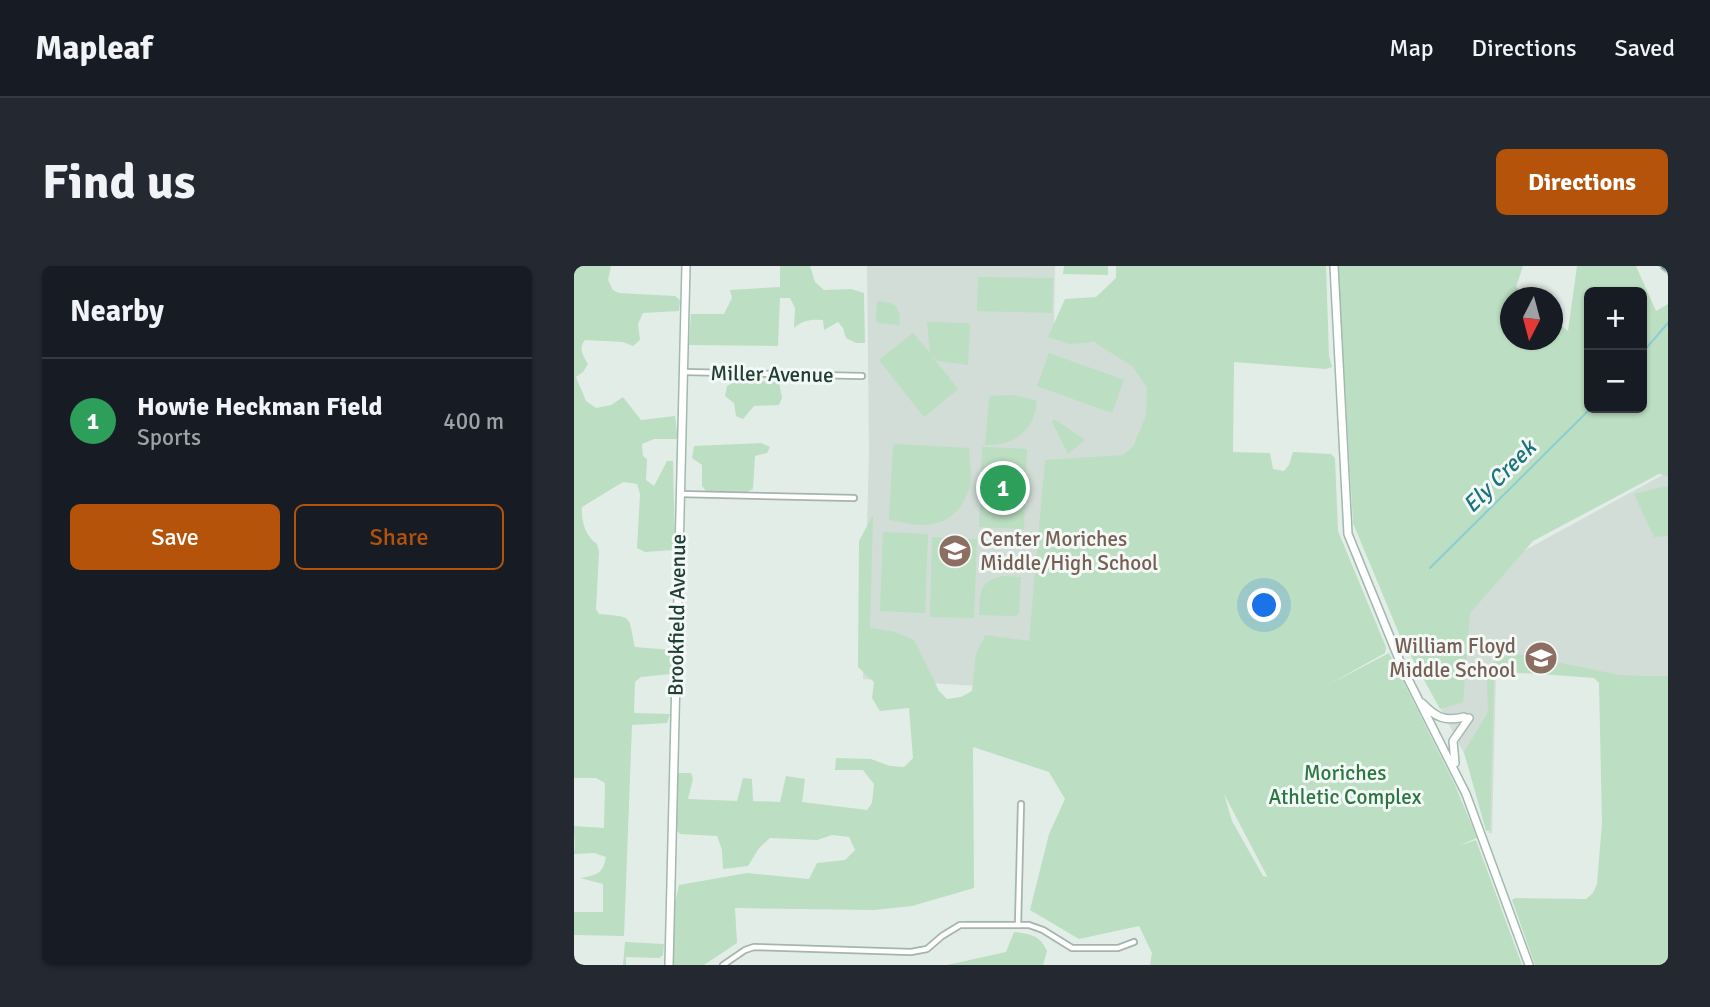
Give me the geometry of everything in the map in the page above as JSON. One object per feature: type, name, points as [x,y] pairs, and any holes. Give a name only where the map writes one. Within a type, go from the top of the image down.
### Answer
[{"type":"main road","name":"Brookfield Avenue","points":[[669,965],[686,266]]},
{"type":"main road","points":[[1334,266],[1347,530],[1416,696],[1458,777],[1529,965]]},
{"type":"main road","points":[[1416,696],[1431,712],[1441,718],[1467,717],[1453,741],[1452,752],[1458,777]]},
{"type":"street","name":"Miller Avenue","points":[[683,372],[862,376]]},
{"type":"street","points":[[680,494],[854,498]]},
{"type":"street","points":[[1018,925],[1021,804]]},
{"type":"street","points":[[723,965],[754,947],[911,952],[927,949],[960,925],[1029,925],[1043,930],[1072,948],[1118,948],[1135,942]]},
{"type":"shaded area","name":"Center Moriches Middle/High School","points":[[867,266],[1055,266],[1054,332],[1151,358],[1147,463],[1037,642],[982,639],[978,686],[863,679],[869,453]]},
{"type":"shaded area","name":"William Floyd Middle School","points":[[1668,472],[1668,676],[1496,673],[1492,833],[1489,833],[1482,794],[1463,751],[1406,643],[1498,565]]},
{"type":"green space","points":[[574,266],[611,266],[608,280],[613,290],[619,293],[675,296],[680,300],[679,311],[643,313],[638,324],[640,340],[633,346],[623,342],[585,340],[582,349],[588,364],[576,377],[586,401],[596,408],[611,405],[623,397],[641,420],[675,416],[678,439],[654,439],[642,444],[643,456],[647,459],[646,480],[654,486],[667,461],[673,461],[675,547],[672,550],[645,552],[637,548],[640,494],[637,484],[623,482],[582,507],[585,528],[589,537],[597,544],[599,552],[596,609],[599,614],[624,617],[628,620],[635,647],[671,650],[671,674],[641,677],[635,682],[634,713],[670,714],[667,723],[632,725],[624,936],[574,935],[574,912],[603,912],[603,884],[580,878],[598,873],[606,857],[594,853],[574,854],[574,826],[604,828],[605,783],[596,778],[574,778]]},
{"type":"green space","points":[[780,266],[810,266],[815,282],[824,290],[851,289],[864,293],[865,343],[856,343],[846,338],[838,322],[824,330],[823,320],[807,321],[794,328],[795,308],[790,298],[780,298],[778,346],[689,345],[691,314],[724,314],[732,298],[730,290],[780,287]]},
{"type":"green space","points":[[1064,266],[1108,266],[1108,275],[1063,274]]},
{"type":"green space","name":"Moriches Athletic Complex","points":[[1116,266],[1326,266],[1329,356],[1332,367],[1326,369],[1234,362],[1233,452],[1270,453],[1273,469],[1284,471],[1293,452],[1331,454],[1335,458],[1338,531],[1386,647],[1385,653],[1326,686],[1389,653],[1455,785],[1477,838],[1458,846],[1476,840],[1522,965],[1150,965],[1152,953],[1139,926],[1079,939],[1030,910],[1049,834],[1065,799],[1049,772],[973,747],[974,888],[912,906],[874,910],[735,908],[737,943],[704,965],[672,965],[674,908],[679,885],[747,873],[809,879],[817,863],[845,860],[855,850],[849,837],[832,835],[817,840],[770,838],[759,848],[748,866],[723,869],[722,850],[717,836],[680,834],[676,830],[678,773],[691,773],[693,779],[688,799],[737,801],[743,778],[752,779],[753,801],[780,802],[786,776],[805,779],[802,802],[867,810],[872,803],[874,784],[863,770],[835,770],[836,758],[871,759],[890,766],[904,767],[913,758],[909,708],[880,711],[872,698],[874,682],[858,667],[859,541],[873,515],[870,628],[895,632],[914,640],[939,691],[947,699],[961,697],[972,691],[976,654],[985,635],[1029,641],[1045,460],[1123,455],[1133,447],[1146,416],[1147,387],[1132,366],[1094,342],[1070,344],[1048,337],[1065,299],[1096,297],[1116,278]],"holes":[[[1224,794],[1267,877],[1263,876],[1232,821]]]},
{"type":"green space","points":[[1338,266],[1523,266],[1516,287],[1500,287],[1500,350],[1563,350],[1563,327],[1568,331],[1577,266],[1636,266],[1645,287],[1584,287],[1584,413],[1647,413],[1647,291],[1656,311],[1668,304],[1668,476],[1659,474],[1533,541],[1470,613],[1463,702],[1440,709],[1400,636],[1353,523]]},
{"type":"green space","points":[[978,277],[1053,278],[1052,313],[977,311]]},
{"type":"green space","points":[[877,301],[896,306],[900,316],[899,325],[876,321]]},
{"type":"green space","points":[[927,322],[967,323],[970,326],[968,365],[938,361],[931,355],[958,389],[924,417],[879,360],[913,333],[930,353]]},
{"type":"green space","points":[[1049,353],[1124,380],[1112,413],[1037,386]]},
{"type":"green space","points":[[738,380],[779,382],[782,398],[779,405],[754,406],[743,419],[736,416],[734,403],[725,396],[727,386]]},
{"type":"green space","points":[[1014,395],[1037,401],[1032,421],[1021,435],[1014,439],[996,445],[985,445],[989,398]]},
{"type":"green space","points":[[1054,419],[1085,440],[1068,454],[1052,422]]},
{"type":"green space","points":[[761,443],[770,447],[767,453],[755,456],[753,489],[747,492],[706,491],[702,486],[702,465],[692,458],[694,446]]},
{"type":"green space","points":[[895,444],[969,448],[970,486],[962,504],[950,517],[922,525],[889,520]]},
{"type":"green space","points":[[982,447],[1027,449],[1024,529],[979,527]]},
{"type":"green space","points":[[1668,486],[1668,536],[1654,537],[1634,494]]},
{"type":"green space","points":[[883,532],[928,534],[925,613],[880,611]]},
{"type":"green space","points":[[932,537],[977,539],[974,618],[930,617]]},
{"type":"green space","points":[[1004,576],[1021,577],[1019,613],[1016,616],[979,615],[985,584]]},
{"type":"green space","points":[[1513,653],[1619,675],[1668,676],[1668,965],[1535,965],[1512,900],[1586,899],[1597,884],[1602,823],[1599,683],[1594,678],[1501,671],[1494,678],[1490,830],[1486,831],[1464,752],[1488,712],[1487,679],[1494,661]]},
{"type":"green space","points":[[1014,932],[1038,938],[1047,951],[1043,965],[947,965],[1006,952]]},
{"type":"green space","points":[[625,942],[664,944],[663,955],[659,958],[626,957],[626,965],[623,965]]},
{"type":"waterway","name":"Ely Creek","points":[[1645,350],[1668,323]]},
{"type":"waterway","name":"Ely Creek","points":[[1430,568],[1586,413]]},
{"type":"place","name":"Howie Heckman Field","points":[[1003,488]]},
{"type":"place","name":"Center Moriches Middle/High School","points":[[955,551]]},
{"type":"place","name":"William Floyd Middle School","points":[[1541,658]]}]
